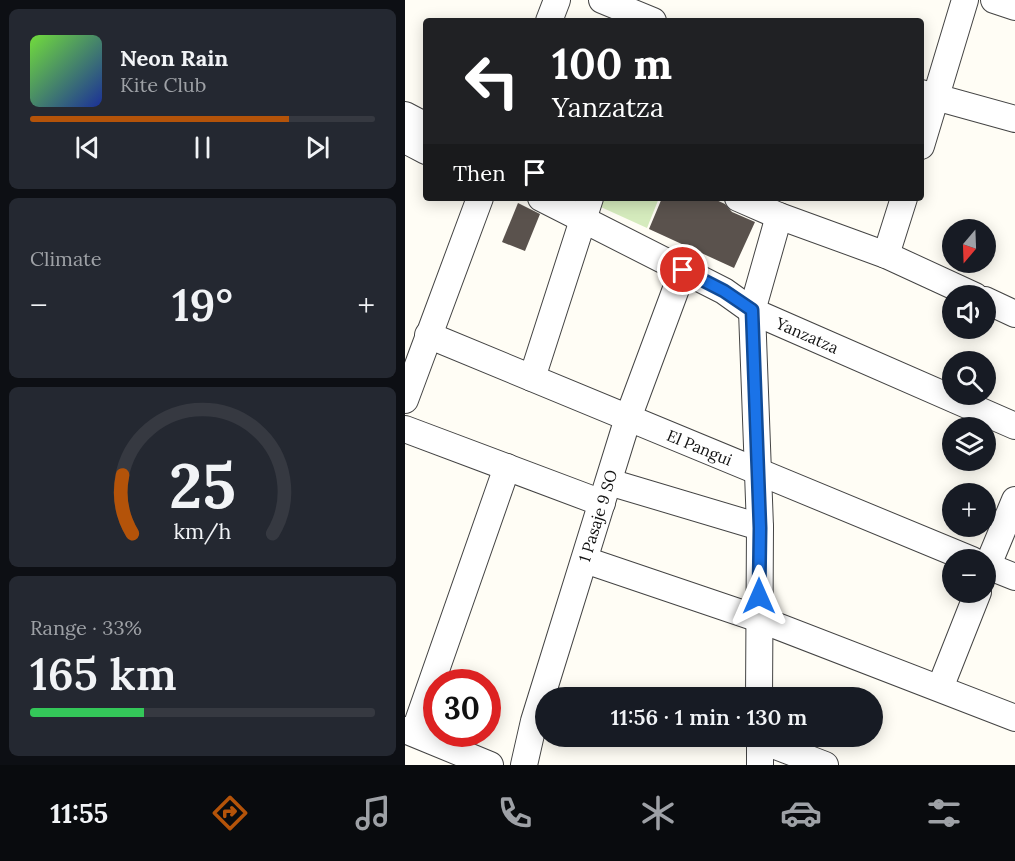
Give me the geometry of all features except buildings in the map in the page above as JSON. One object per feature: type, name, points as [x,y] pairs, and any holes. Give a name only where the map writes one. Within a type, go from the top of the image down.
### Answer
[{"type":"street","points":[[550,18],[557,0]]},
{"type":"street","points":[[602,0],[646,18]]},
{"type":"street","points":[[924,127],[929,95],[965,0]]},
{"type":"street","points":[[994,0],[1015,7]]},
{"type":"street","points":[[929,95],[1015,119]]},
{"type":"street","points":[[405,115],[423,124]]},
{"type":"street","points":[[405,140],[423,149]]},
{"type":"street","points":[[405,400],[479,201]]},
{"type":"street","name":"Yanzatza","points":[[554,201],[587,209],[683,270],[724,291],[752,310],[1015,426]]},
{"type":"street","points":[[745,201],[779,216],[886,255],[951,285]]},
{"type":"street","points":[[886,255],[903,201]]},
{"type":"street","points":[[532,378],[587,209]]},
{"type":"street","points":[[759,687],[760,528],[752,310],[779,216]]},
{"type":"street","name":"1 Pasaje 9 SO","points":[[550,687],[585,560],[629,418],[683,270]]},
{"type":"street","points":[[996,305],[1015,314]]},
{"type":"street","name":"El Pangui","points":[[428,335],[943,549]]},
{"type":"street","points":[[405,429],[507,467],[606,493],[760,528]]},
{"type":"street","points":[[490,765],[409,732],[507,467]]},
{"type":"street","points":[[991,549],[1015,500]]},
{"type":"street","points":[[585,560],[759,620],[1015,718]]},
{"type":"street","name":"El Pangui","points":[[996,570],[1015,577]]},
{"type":"street","points":[[940,688],[974,603]]},
{"type":"street","name":"1 Pasaje 9 SO","points":[[524,765],[535,735]]},
{"type":"street","points":[[760,747],[825,765]]},
{"type":"green space","points":[[588,201],[658,201],[647,228]]},
{"type":"route","points":[[683,270],[724,291],[752,310],[760,528],[759,596]]}]
